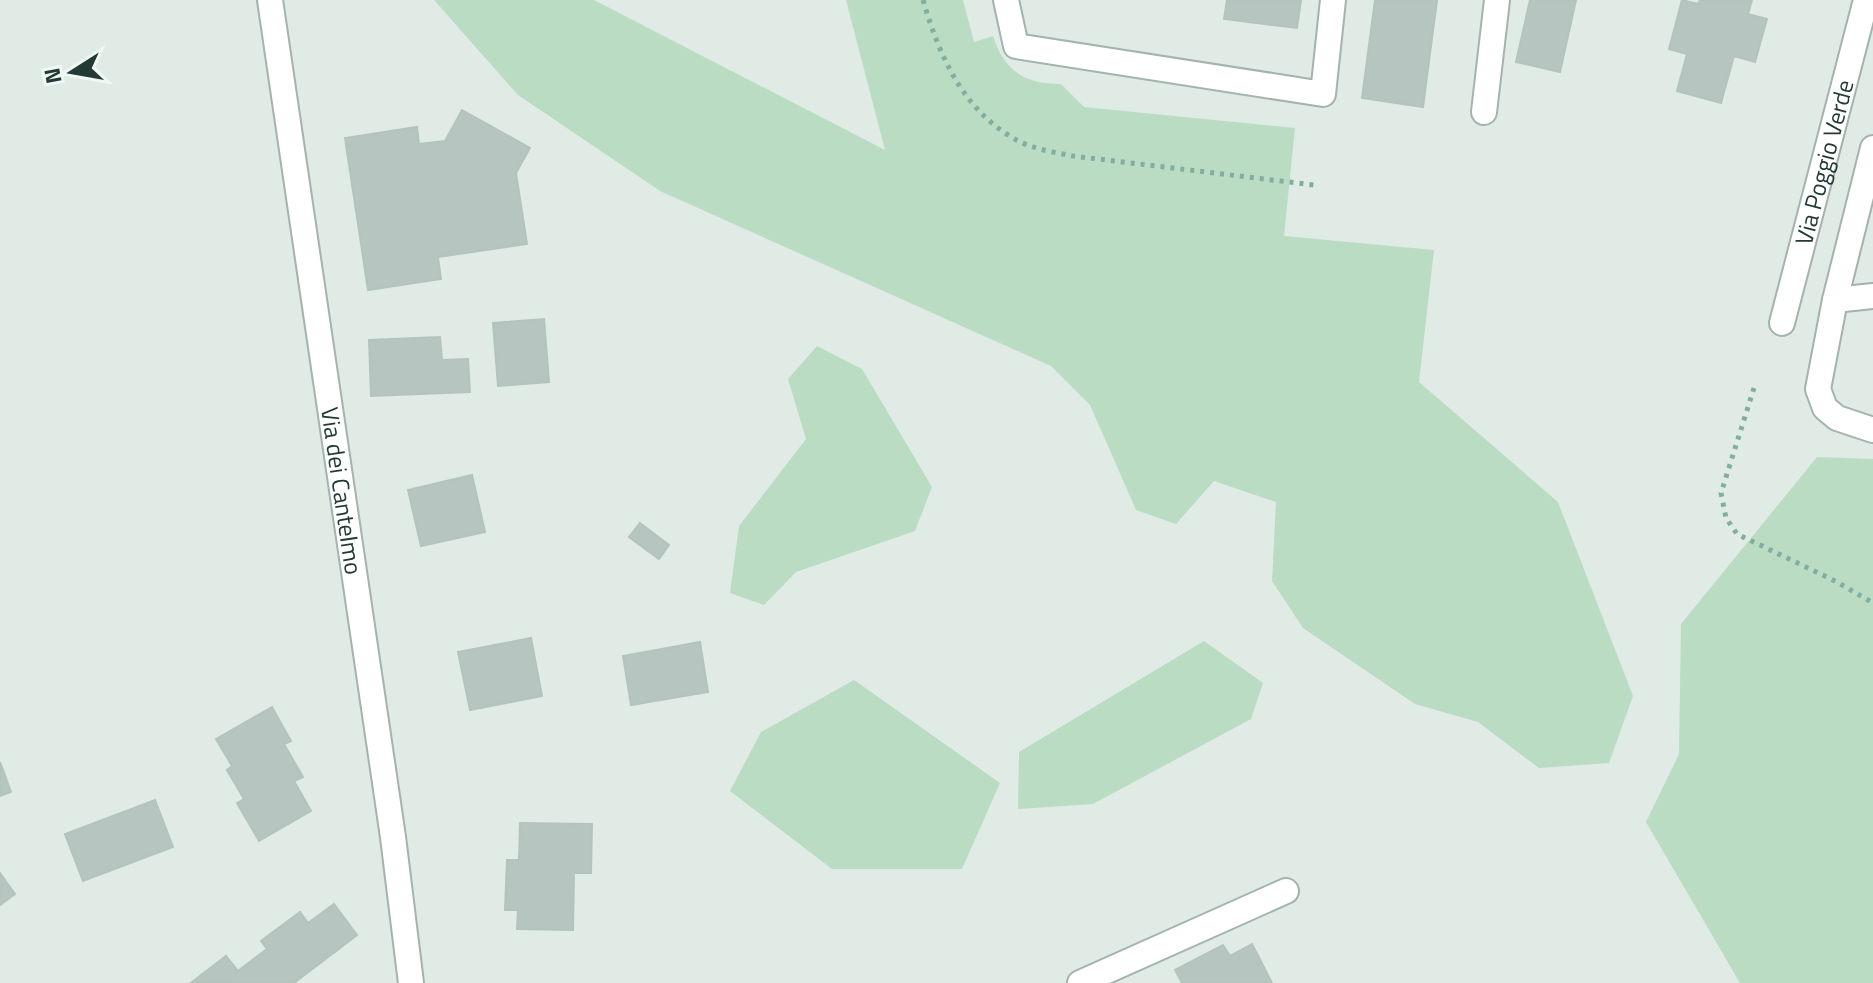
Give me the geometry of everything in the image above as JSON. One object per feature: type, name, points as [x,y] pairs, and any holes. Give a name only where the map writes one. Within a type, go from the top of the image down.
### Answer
[{"type":"street","name":"Via dei Cantelmo","points":[[270,0],[393,837],[411,983]]},
{"type":"street","points":[[1006,0],[1016,46],[1323,94],[1333,0]]},
{"type":"street","points":[[1484,112],[1497,0]]},
{"type":"street","name":"Via Poggio Verde","points":[[1782,323],[1866,0]]},
{"type":"street","points":[[1873,148],[1818,380],[1818,395],[1825,408],[1837,418],[1873,430]]},
{"type":"street","points":[[1835,300],[1873,296]]},
{"type":"street","points":[[1080,983],[1286,891]]},
{"type":"path","points":[[923,0],[946,64],[965,96],[1014,139],[1073,156],[1314,185]]},
{"type":"path","points":[[1754,388],[1721,493],[1726,518],[1737,534],[1835,581],[1873,603]]},
{"type":"green space","points":[[434,0],[594,0],[885,150],[846,0],[963,0],[974,42],[993,36],[1010,67],[1027,78],[1061,84],[1084,107],[1295,128],[1284,236],[1434,250],[1419,382],[1558,502],[1633,696],[1609,763],[1539,768],[1478,722],[1415,704],[1303,628],[1272,581],[1276,502],[1214,481],[1176,524],[1136,510],[1090,405],[1051,366],[660,191],[518,95]]},
{"type":"green space","points":[[817,346],[862,369],[932,487],[915,531],[796,572],[764,605],[730,593],[739,526],[806,439],[788,379]]},
{"type":"green space","points":[[1817,457],[1873,459],[1873,983],[1740,983],[1646,822],[1679,754],[1681,624]]},
{"type":"green space","points":[[1204,641],[1263,683],[1251,719],[1093,804],[1018,809],[1019,752]]},
{"type":"green space","points":[[854,680],[1000,783],[962,869],[832,869],[730,791],[761,732]]},
{"type":"building","points":[[1227,0],[1301,0],[1297,28],[1224,19]]},
{"type":"building","points":[[1375,0],[1437,0],[1423,107],[1362,98]]},
{"type":"building","points":[[1530,0],[1576,0],[1560,72],[1516,62]]},
{"type":"building","points":[[1682,0],[1698,4],[1700,0],[1752,0],[1748,14],[1767,19],[1755,62],[1734,56],[1721,103],[1677,91],[1687,54],[1669,49]]},
{"type":"building","points":[[462,110],[530,148],[516,173],[527,244],[438,257],[441,279],[368,290],[345,138],[417,127],[419,144],[445,141]]},
{"type":"building","points":[[544,319],[549,382],[498,386],[493,323]]},
{"type":"building","points":[[440,337],[442,360],[468,359],[470,392],[371,396],[369,340]]},
{"type":"building","points":[[472,475],[485,532],[421,546],[408,490]]},
{"type":"building","points":[[640,523],[669,545],[659,559],[629,537]]},
{"type":"building","points":[[531,638],[542,696],[470,710],[458,652]]},
{"type":"building","points":[[700,642],[708,692],[631,705],[623,656]]},
{"type":"building","points":[[272,707],[291,741],[284,744],[303,777],[294,781],[311,811],[259,841],[237,803],[244,799],[227,770],[232,766],[216,739]]},
{"type":"building","points":[[0,762],[11,792],[0,796]]},
{"type":"building","points":[[155,800],[173,847],[83,881],[65,834]]},
{"type":"building","points":[[520,823],[592,824],[591,873],[574,873],[573,930],[517,929],[518,910],[505,910],[507,860],[519,860]]},
{"type":"building","points":[[0,873],[15,894],[0,905]]},
{"type":"building","points":[[334,904],[357,935],[294,983],[192,982],[226,956],[238,971],[267,949],[261,941],[300,912],[308,923]]},
{"type":"building","points":[[1252,944],[1272,983],[1182,983],[1175,970],[1223,945],[1230,956]]}]
